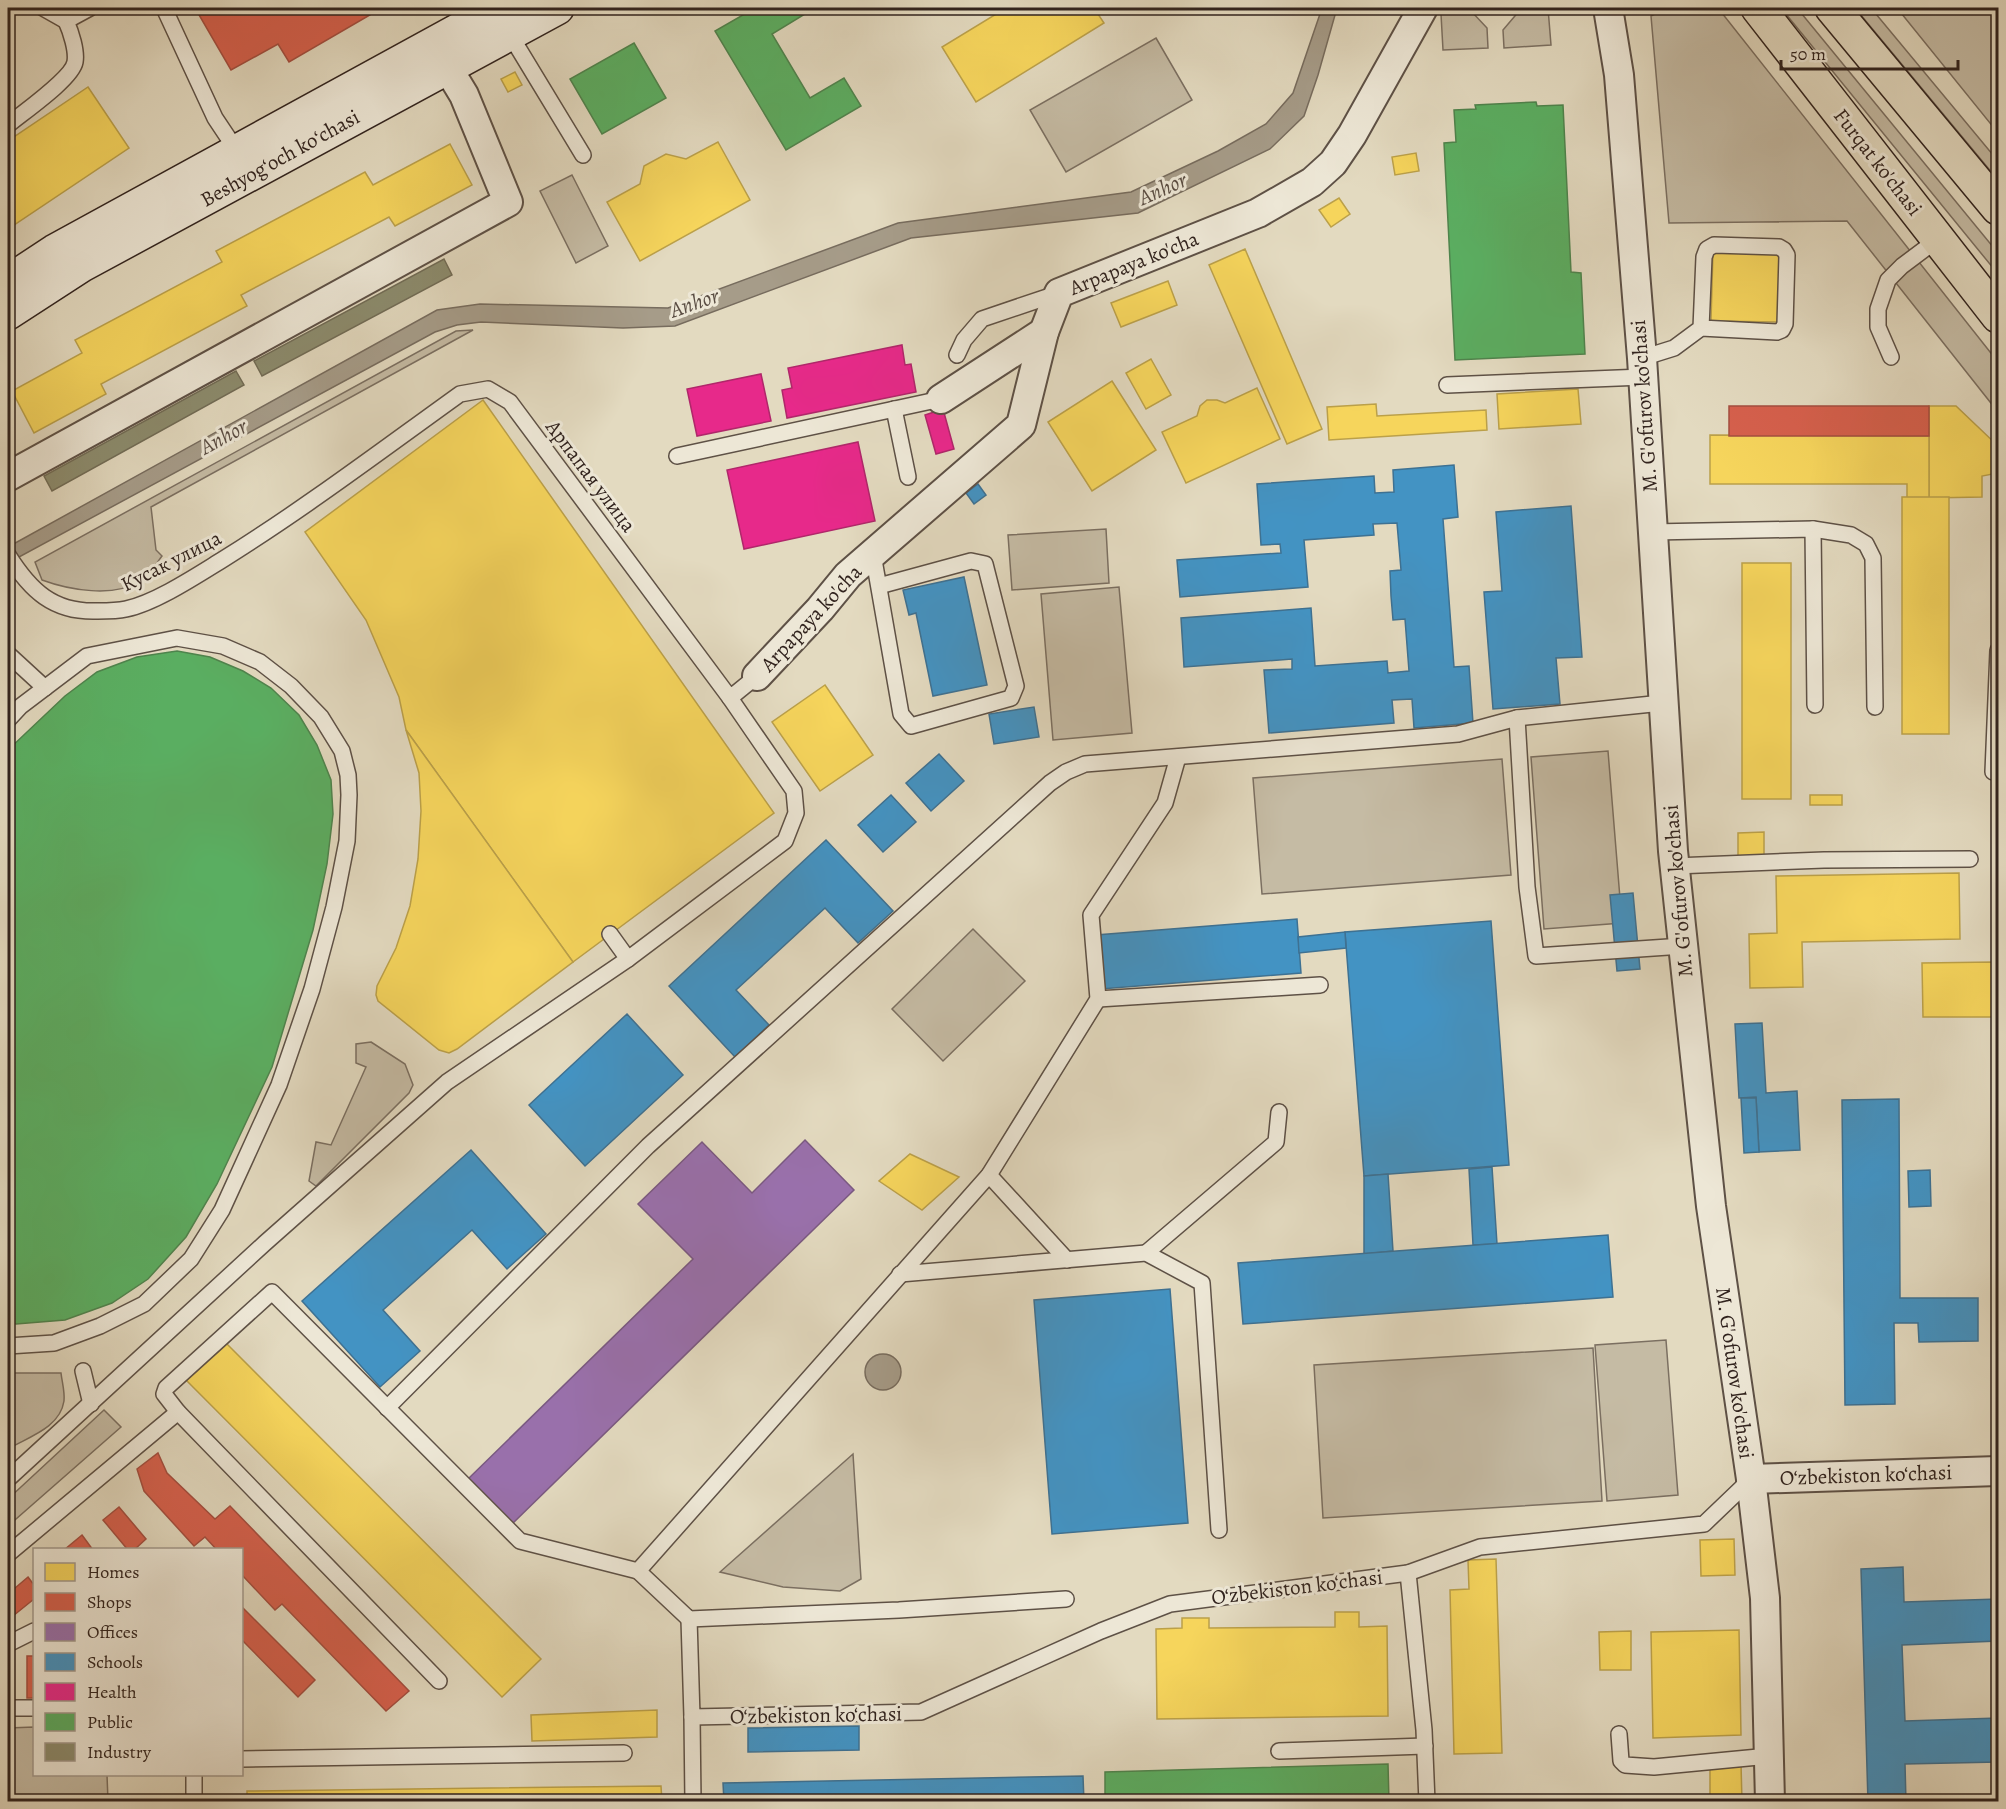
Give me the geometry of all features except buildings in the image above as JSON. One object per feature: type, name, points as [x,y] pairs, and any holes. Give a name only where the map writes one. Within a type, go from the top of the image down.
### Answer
[{"type":"main road","name":"Beshyogʻoch koʻchasi","points":[[8,282],[55,250],[237,151],[504,20],[556,8]]},
{"type":"main road","name":"Furqat ko'chasi","points":[[1758,8],[1998,316]]},
{"type":"main road","points":[[1832,8],[1998,208]]},
{"type":"main road","name":"Beshyogʻoch koʻchasi","points":[[8,313],[82,265],[447,67],[504,20]]},
{"type":"street","name":"Arpapaya ko'cha","points":[[757,676],[820,609],[848,575],[1021,425],[1044,332],[1059,293],[1257,213],[1312,182],[1333,163],[1352,135],[1423,8]]},
{"type":"street","name":"M. G'ofurov ko'chasi","points":[[1608,8],[1619,75],[1642,368],[1662,704],[1675,866],[1711,1206],[1751,1479],[1765,1598],[1770,1802]]},
{"type":"street","points":[[8,474],[9,476],[508,202],[464,95],[447,67]]},
{"type":"street","points":[[941,399],[1044,332]]},
{"type":"street","name":"O‘zbekiston ko‘chasi","points":[[1751,1479],[1998,1471]]},
{"type":"street","name":"M. G'ofurov ko'chasi","points":[[1769,1763],[1788,1802]]},
{"type":"lane","points":[[8,125],[69,76],[75,62],[72,36],[66,21],[43,8]]},
{"type":"lane","points":[[66,21],[90,8]]},
{"type":"lane","points":[[164,8],[215,118],[237,151]]},
{"type":"lane","points":[[504,20],[583,155]]},
{"type":"lane","points":[[1891,357],[1878,327],[1878,309],[1888,280],[1902,266],[1938,239]]},
{"type":"lane","points":[[1446,385],[1642,368],[1701,328],[1777,332],[1782,330],[1785,324],[1786,255],[1784,250],[1779,247],[1714,245],[1707,249],[1704,257],[1701,328]]},
{"type":"lane","points":[[957,355],[964,340],[982,319],[1059,293]]},
{"type":"lane","name":"Арпапая улица","points":[[8,1479],[265,1243],[447,1082],[628,960],[785,841],[796,813],[794,791],[730,698],[510,402],[488,388],[460,394],[353,471]]},
{"type":"lane","points":[[677,456],[941,399]]},
{"type":"lane","points":[[894,409],[908,477]]},
{"type":"lane","name":"Кусак улица","points":[[12,562],[34,589],[57,605],[90,612],[126,609],[144,603],[201,573],[264,534],[353,471]]},
{"type":"lane","points":[[1813,529],[1815,705]]},
{"type":"lane","points":[[1652,532],[1813,529],[1851,535],[1866,544],[1873,558],[1875,707]]},
{"type":"lane","points":[[873,554],[901,714],[911,726],[1011,698],[1016,686],[984,564],[972,561],[879,586]]},
{"type":"lane","points":[[8,720],[87,656],[177,638],[223,646],[260,662],[291,686],[321,717],[342,751],[348,775],[349,807],[347,840],[334,907],[312,989],[279,1085],[222,1209],[191,1260],[144,1304],[100,1326],[54,1343],[8,1346]]},
{"type":"lane","points":[[1998,650],[1993,772],[1998,772]]},
{"type":"lane","points":[[8,654],[45,688]]},
{"type":"lane","points":[[730,698],[757,676]]},
{"type":"lane","points":[[387,1408],[648,1146],[1050,783],[1066,772],[1086,764],[1458,734],[1517,718],[1662,704]]},
{"type":"lane","points":[[1517,718],[1527,887],[1536,956],[1683,946]]},
{"type":"lane","points":[[638,1571],[989,1175],[1098,999],[1091,915],[1165,803],[1178,757]]},
{"type":"lane","points":[[1675,866],[1824,860],[1970,859]]},
{"type":"lane","points":[[610,934],[628,960]]},
{"type":"lane","points":[[1098,999],[1320,985]]},
{"type":"lane","points":[[1146,1253],[1276,1142],[1279,1112]]},
{"type":"lane","points":[[989,1175],[1067,1260]]},
{"type":"lane","points":[[900,1274],[1146,1253],[1202,1283],[1219,1530]]},
{"type":"lane","points":[[440,1682],[178,1412],[164,1394],[166,1388],[272,1292],[520,1541],[638,1571],[688,1619],[693,1718],[693,1802]]},
{"type":"lane","points":[[83,1371],[91,1404]]},
{"type":"lane","points":[[8,1554],[178,1412]]},
{"type":"lane","points":[[34,1440],[51,1440]]},
{"type":"lane","name":"O‘zbekiston ko‘chasi","points":[[693,1718],[921,1712],[1101,1631],[1170,1604],[1408,1573],[1480,1547],[1704,1524],[1751,1479]]},
{"type":"lane","points":[[1408,1573],[1425,1746],[1427,1802]]},
{"type":"lane","points":[[688,1619],[899,1610],[1066,1599]]},
{"type":"lane","points":[[8,1644],[33,1632]]},
{"type":"lane","points":[[8,1708],[33,1708]]},
{"type":"lane","points":[[1620,1734],[1621,1761],[1625,1765],[1654,1767],[1769,1763]]},
{"type":"lane","points":[[1279,1751],[1425,1746]]},
{"type":"lane","points":[[243,1760],[624,1753]]},
{"type":"lane","points":[[194,1776],[194,1802]]},
{"type":"shaded area","points":[[1548,8],[1551,45],[1504,48],[1503,30],[1520,10]]},
{"type":"shaded area","points":[[1667,8],[1718,8],[1998,362],[1998,412],[1847,221],[1669,223],[1651,16]]},
{"type":"shaded area","points":[[1781,8],[1797,8],[1998,253],[1998,274]]},
{"type":"shaded area","points":[[1855,8],[1871,8],[1998,161],[1998,180]]},
{"type":"shaded area","points":[[1897,8],[1998,8],[1998,133]]},
{"type":"shaded area","points":[[1472,12],[1487,28],[1488,48],[1443,50],[1441,14]]},
{"type":"shaded area","points":[[1156,38],[1192,100],[1066,172],[1030,110]]},
{"type":"shaded area","points":[[572,175],[608,246],[576,263],[540,191]]},
{"type":"shaded area","points":[[473,330],[151,507],[156,550],[162,556],[140,581],[118,589],[91,591],[42,580],[35,562],[456,331]]},
{"type":"shaded area","points":[[1106,529],[1109,583],[1012,590],[1008,535]]},
{"type":"shaded area","points":[[1119,587],[1132,733],[1053,740],[1041,594]]},
{"type":"shaded area","points":[[1608,751],[1622,923],[1544,929],[1531,757]]},
{"type":"shaded area","points":[[1502,759],[1511,875],[1262,894],[1253,778]]},
{"type":"shaded area","points":[[973,929],[1025,981],[943,1061],[892,1009]]},
{"type":"shaded area","points":[[371,1042],[405,1064],[413,1085],[409,1093],[316,1186],[309,1181],[316,1142],[331,1145],[366,1067],[356,1063],[356,1044]]},
{"type":"shaded area","points":[[1666,1340],[1678,1495],[1607,1501],[1595,1345]]},
{"type":"shaded area","points":[[1593,1348],[1602,1501],[1323,1518],[1314,1365]]},
{"type":"shaded area","points":[[8,1373],[61,1373],[64,1401],[61,1410],[50,1425],[8,1449]]},
{"type":"shaded area","points":[[104,1410],[121,1427],[8,1526],[8,1499]]},
{"type":"shaded area","points":[[853,1454],[861,1579],[840,1591],[783,1587],[720,1572]]},
{"type":"shaded area","points":[[33,1727],[33,1776],[107,1776],[108,1801],[8,1801],[8,1728]]},
{"type":"water","name":"Anhor","points":[[1322,8],[1337,8],[1304,116],[1270,149],[1138,213],[911,238],[675,326],[623,328],[481,322],[457,325],[435,332],[8,563],[8,547],[437,310],[480,304],[668,308],[898,223],[1131,192],[1218,151],[1266,124],[1293,93]]},
{"type":"water","points":[[883,1354],[896,1359],[901,1372],[896,1385],[883,1390],[870,1385],[865,1372],[870,1359]]}]
